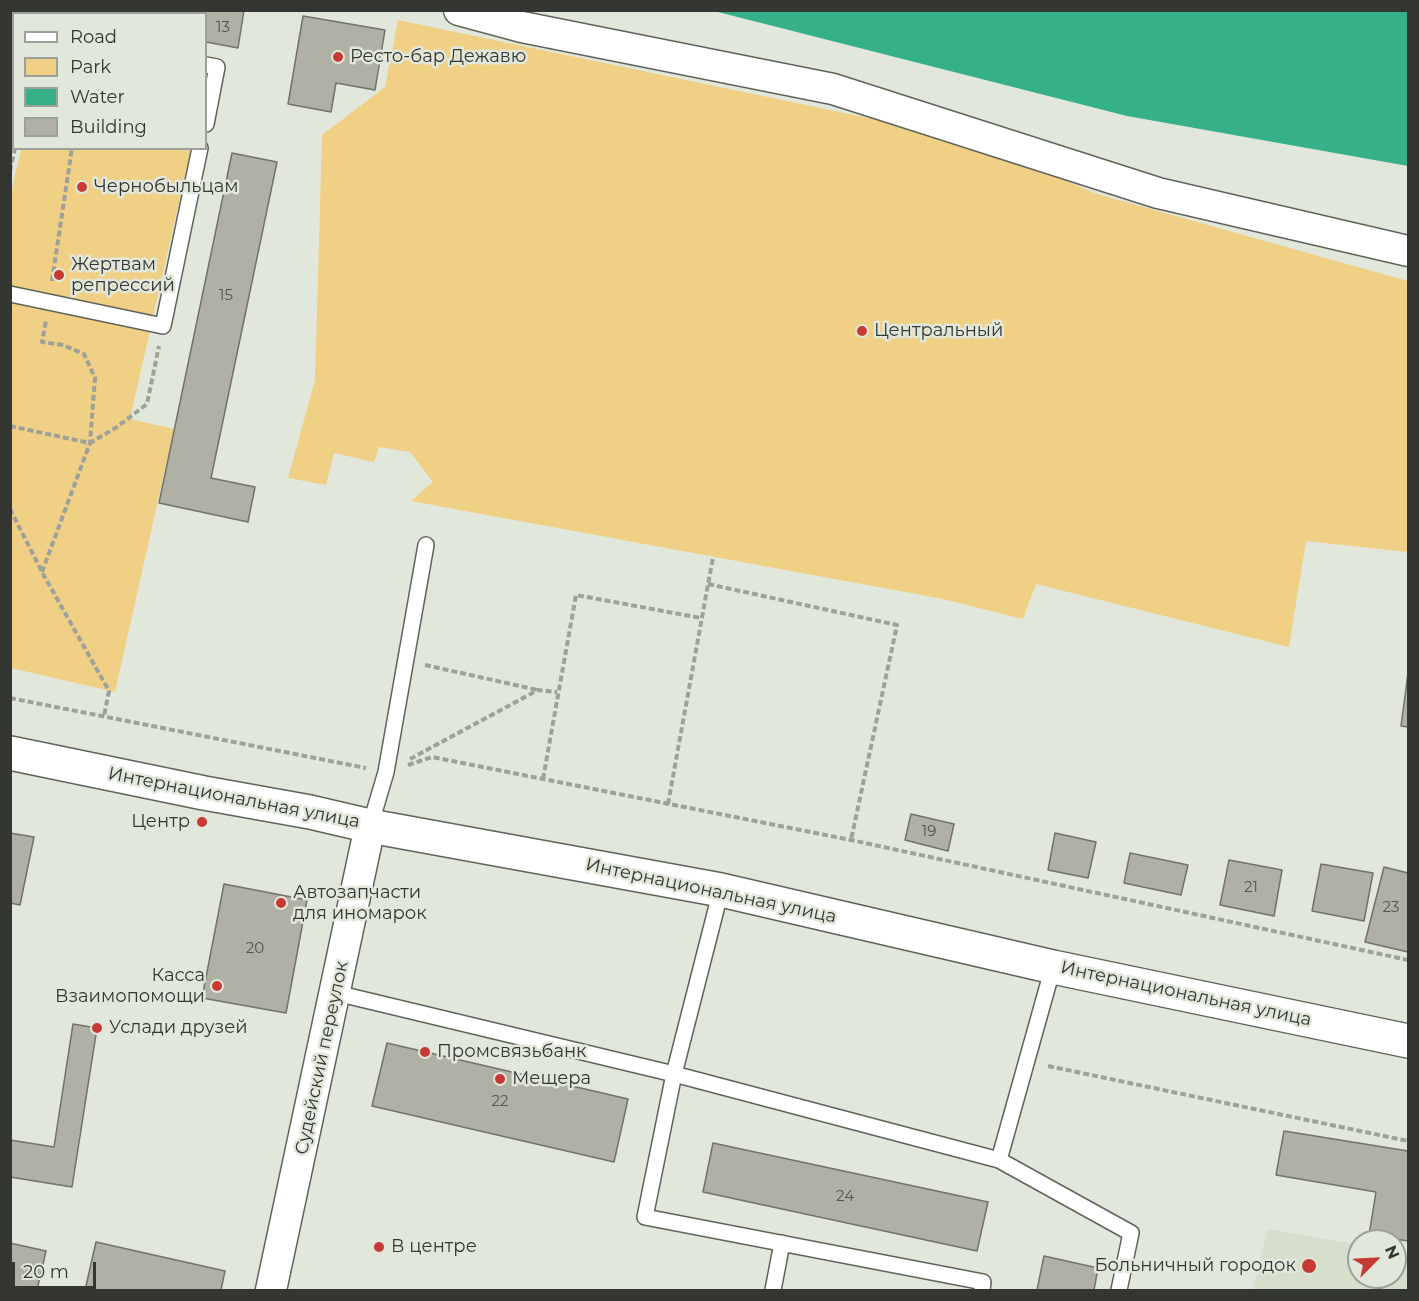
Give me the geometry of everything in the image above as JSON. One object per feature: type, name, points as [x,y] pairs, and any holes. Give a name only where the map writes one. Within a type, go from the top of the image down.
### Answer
[{"type":"main road","name":"Интернациональная улица","points":[[10,753],[370,826],[721,890],[1053,967],[1408,1041]]},
{"type":"street","points":[[459,10],[522,27],[833,89],[1158,193],[1408,251]]},
{"type":"street","name":"Судейский переулок","points":[[271,1290],[370,826]]},
{"type":"lane","points":[[207,64],[217,67],[207,119]]},
{"type":"lane","points":[[10,294],[163,326],[200,150]]},
{"type":"lane","points":[[370,826],[386,772],[426,544]]},
{"type":"lane","points":[[721,890],[674,1074],[645,1217],[983,1282],[982,1290]]},
{"type":"lane","points":[[999,1160],[1053,967]]},
{"type":"lane","points":[[336,993],[674,1074],[999,1160],[1131,1233],[1119,1290]]},
{"type":"lane","points":[[773,1290],[782,1243]]},
{"type":"path","points":[[10,171],[15,150]]},
{"type":"path","points":[[49,302],[72,150]]},
{"type":"path","points":[[42,572],[90,442],[95,378],[84,354],[63,345],[42,342],[45,322]]},
{"type":"path","points":[[10,426],[90,442],[117,427],[147,404],[163,326]]},
{"type":"path","points":[[10,509],[42,572],[109,691],[104,716]]},
{"type":"path","points":[[668,804],[712,557]]},
{"type":"path","points":[[708,584],[897,625],[851,840]]},
{"type":"path","points":[[543,779],[576,595],[701,618]]},
{"type":"path","points":[[406,661],[538,690],[557,692]]},
{"type":"path","points":[[386,772],[538,690]]},
{"type":"path","points":[[10,698],[386,772],[432,757],[851,840],[1408,960]]},
{"type":"path","points":[[1027,1061],[1408,1142]]},
{"type":"shaded area","name":"Больничный городок","points":[[1268,1229],[1347,1243],[1347,1289],[1407,1289],[1408,1254],[1408,1290],[1253,1290]]},
{"type":"green space","name":"Центральный","points":[[398,20],[974,140],[1097,194],[1408,281],[1408,552],[1306,541],[1289,647],[1036,584],[1023,619],[943,599],[411,501],[433,482],[410,452],[379,447],[374,462],[334,453],[326,485],[288,478],[315,380],[322,135],[385,87]]},
{"type":"green space","points":[[21,150],[191,150],[130,419],[174,429],[115,692],[11,668],[10,197]]},
{"type":"water","points":[[714,11],[1408,11],[1408,166],[1127,116]]},
{"type":"building","points":[[105,10],[244,10],[238,48],[207,42],[207,12],[104,12]]},
{"type":"building","name":"Ресто-бар Дежавю","points":[[303,16],[385,30],[375,90],[336,83],[331,112],[288,104]]},
{"type":"building","points":[[232,153],[277,162],[211,478],[255,487],[248,522],[159,503]]},
{"type":"building","points":[[1408,673],[1408,727],[1401,726]]},
{"type":"building","points":[[911,814],[954,824],[948,851],[905,840]]},
{"type":"building","points":[[10,833],[34,837],[20,905],[10,903]]},
{"type":"building","points":[[1055,833],[1096,842],[1088,878],[1048,870]]},
{"type":"building","points":[[1130,853],[1188,865],[1181,895],[1124,883]]},
{"type":"building","points":[[1229,860],[1282,870],[1274,916],[1220,905]]},
{"type":"building","points":[[1321,864],[1373,873],[1364,921],[1312,911]]},
{"type":"building","points":[[1384,867],[1408,873],[1408,952],[1365,942]]},
{"type":"building","points":[[224,884],[307,900],[286,1013],[202,998]]},
{"type":"building","points":[[73,1024],[97,1028],[72,1187],[10,1177],[10,1140],[54,1147]]},
{"type":"building","points":[[387,1043],[628,1099],[614,1162],[372,1106]]},
{"type":"building","points":[[1284,1131],[1408,1151],[1408,1241],[1407,1229],[1370,1229],[1376,1192],[1276,1175]]},
{"type":"building","points":[[713,1143],[988,1202],[977,1251],[703,1192]]},
{"type":"building","points":[[96,1242],[225,1271],[221,1290],[85,1290]]},
{"type":"building","points":[[10,1243],[46,1251],[37,1290],[10,1290]]},
{"type":"building","points":[[1044,1256],[1098,1268],[1094,1290],[1037,1290]]},
{"type":"place","name":"Ресто-бар Дежавю","points":[[338,57]]},
{"type":"place","name":"Чернобыльцам","points":[[82,187]]},
{"type":"place","name":"Жертвам репрессий","points":[[59,275]]},
{"type":"place","name":"Центральный","points":[[862,331]]},
{"type":"place","name":"Центр","points":[[202,822]]},
{"type":"place","name":"Автозапчасти для иномарок","points":[[281,903]]},
{"type":"place","name":"Касса Взаимопомощи","points":[[217,986]]},
{"type":"place","name":"Услади друзей","points":[[97,1028]]},
{"type":"place","name":"Промсвязьбанк","points":[[425,1052]]},
{"type":"place","name":"Мещера","points":[[500,1079]]},
{"type":"place","name":"В центре","points":[[379,1247]]},
{"type":"place","name":"Больничный городок","points":[[1309,1266]]}]
